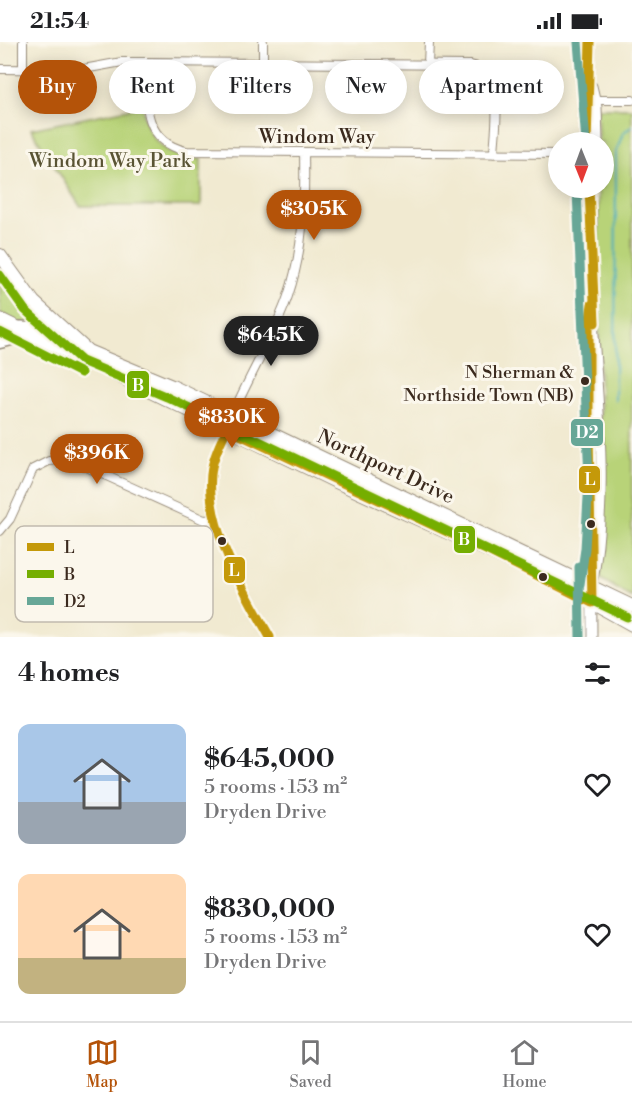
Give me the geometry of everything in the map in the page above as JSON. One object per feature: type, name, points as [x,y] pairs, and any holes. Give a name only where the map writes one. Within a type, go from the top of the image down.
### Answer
[{"type":"main road","name":"Northport Drive","points":[[0,255],[34,302],[88,351],[234,416],[632,606]]},
{"type":"main road","name":"Northport Drive","points":[[0,319],[592,603],[632,625]]},
{"type":"main road","points":[[0,331],[15,327],[39,328],[88,351]]},
{"type":"main road","points":[[0,343],[20,338],[54,346]]},
{"type":"main road","points":[[390,506],[420,504]]},
{"type":"street","points":[[23,42],[23,60]]},
{"type":"street","points":[[262,60],[263,42]]},
{"type":"street","points":[[428,60],[429,42]]},
{"type":"street","points":[[590,42],[590,75],[597,132]]},
{"type":"street","points":[[313,63],[419,64]]},
{"type":"street","points":[[0,69],[18,70]]},
{"type":"street","points":[[592,100],[632,100]]},
{"type":"street","points":[[588,132],[592,100]]},
{"type":"street","name":"Windom Way","points":[[148,114],[151,126],[160,140],[186,152],[548,154]]},
{"type":"street","points":[[494,154],[495,114]]},
{"type":"street","points":[[270,637],[219,531],[211,502],[211,475],[227,429],[278,321],[295,273],[303,233],[304,152]]},
{"type":"street","points":[[591,198],[592,304],[600,407],[601,471],[599,545],[592,586],[592,637]]},
{"type":"street","points":[[0,531],[10,519],[22,488],[33,469],[58,459],[69,459],[204,520],[215,519]]},
{"type":"green space","points":[[597,108],[632,108],[632,598],[601,579],[598,198],[614,198],[614,132],[598,132]]},
{"type":"green space","name":"Windom Way Park","points":[[109,113],[144,114],[148,128],[160,145],[178,155],[201,159],[201,206],[80,206],[31,129]]},
{"type":"green space","points":[[0,264],[35,310],[58,331],[18,323],[0,313]]},
{"type":"waterway","points":[[615,400],[616,152],[623,133],[632,126]]},
{"type":"transit line","name":"D2","points":[[578,42],[585,132]]},
{"type":"transit line","name":"L","points":[[587,132],[590,42]]},
{"type":"transit line","name":"D2","points":[[577,198],[589,480],[585,549],[580,584]]},
{"type":"transit line","name":"L","points":[[589,198],[595,323]]},
{"type":"transit line","name":"B","points":[[0,275],[25,310],[82,361],[167,397],[627,617]]},
{"type":"transit line","name":"L","points":[[227,429],[492,553],[592,603],[589,430],[589,327],[592,304]]},
{"type":"transit line","name":"B","points":[[0,332],[81,373]]},
{"type":"transit line","name":"L","points":[[237,417],[234,416],[224,434],[212,467],[213,510],[228,555],[270,637]]},
{"type":"transit line","name":"D2","points":[[579,567],[580,637]]},
{"type":"place","name":"N Sherman & Northside Town (NB)","points":[[585,381]]}]
